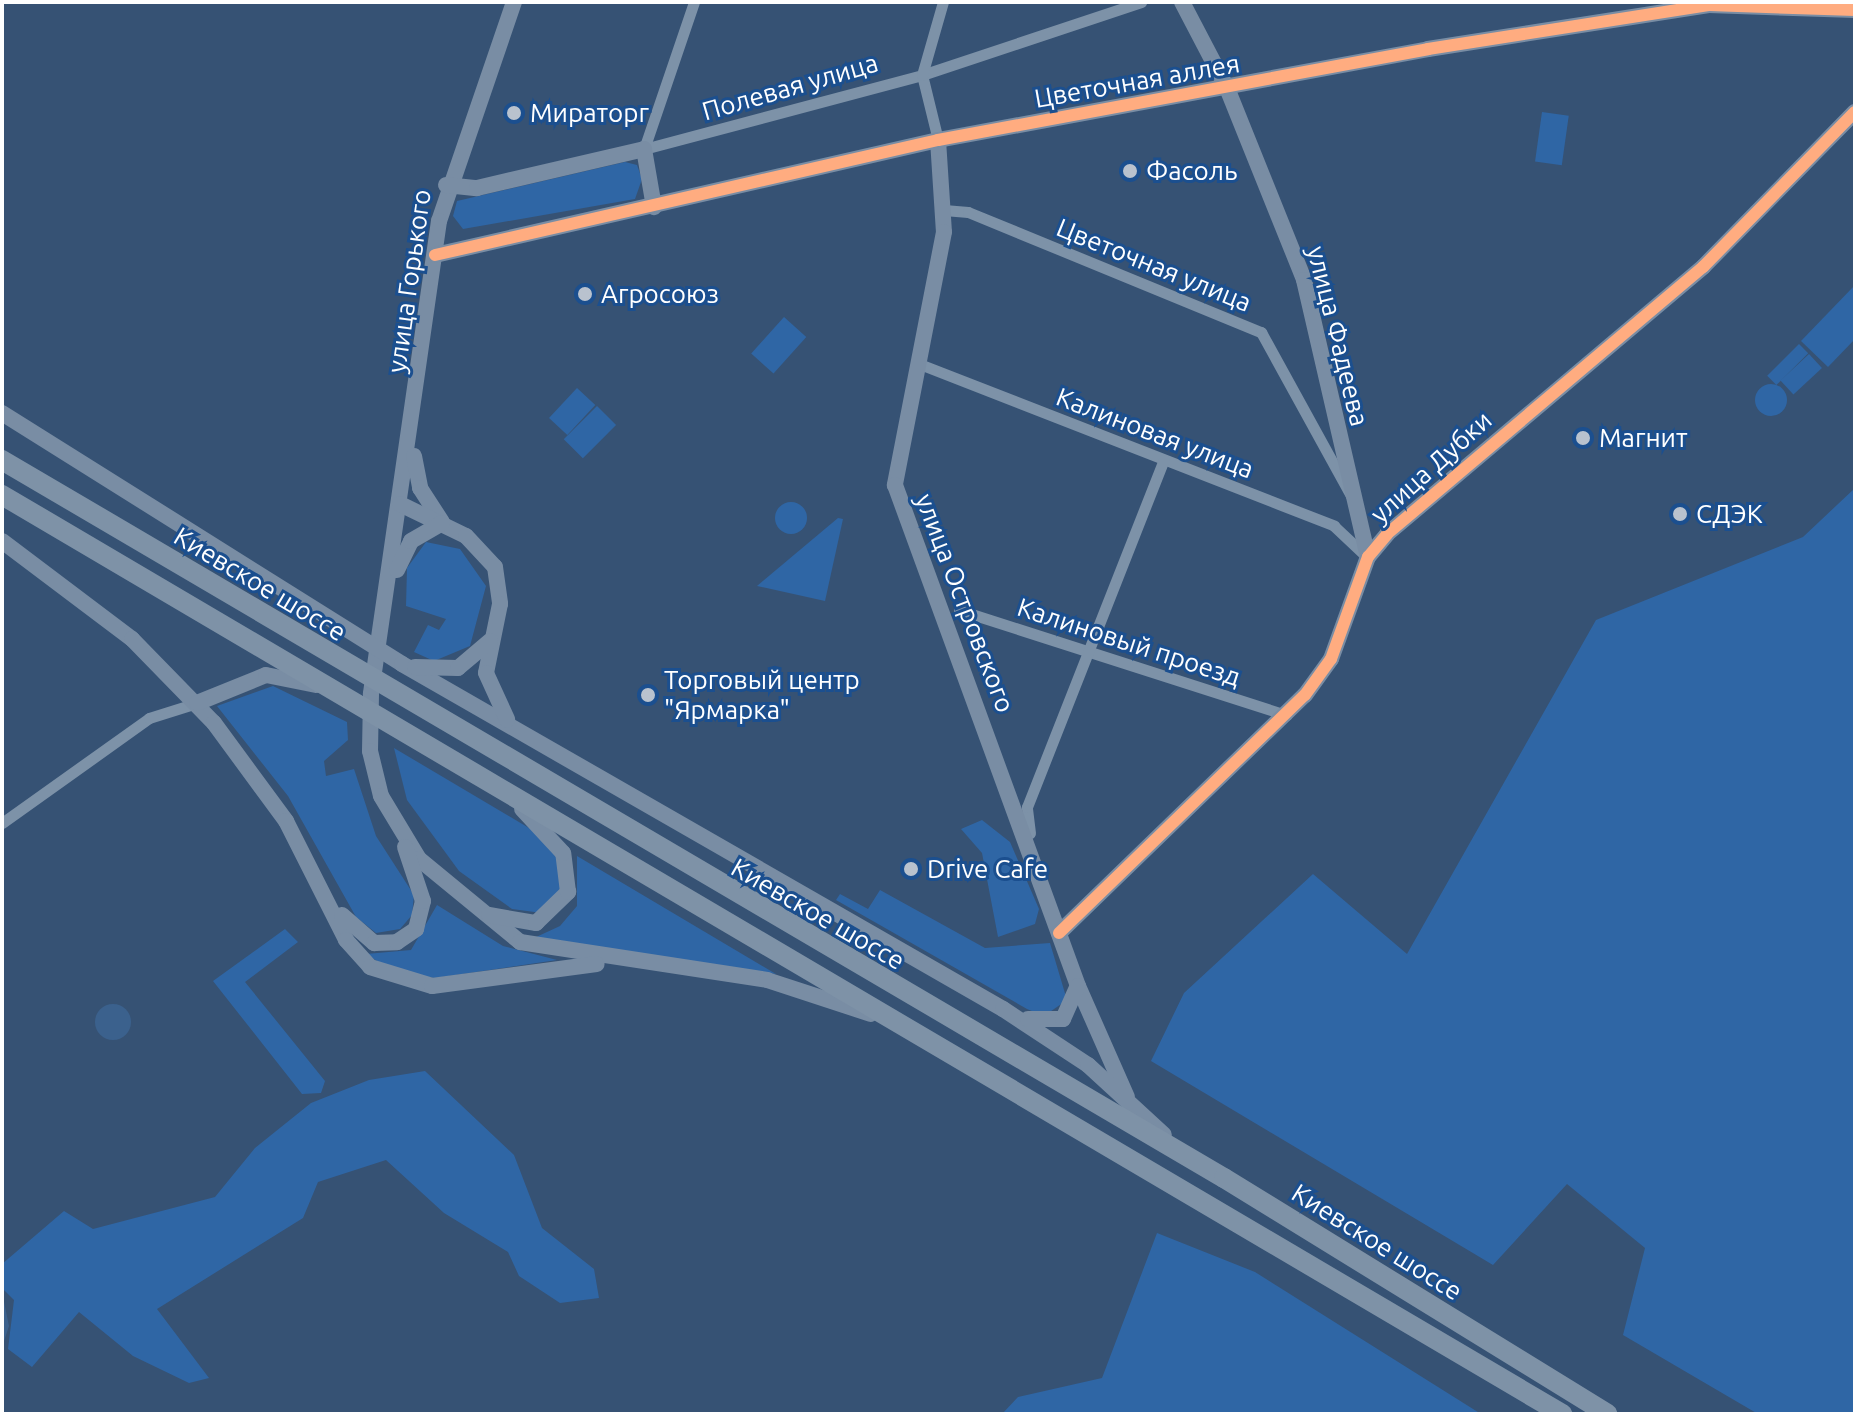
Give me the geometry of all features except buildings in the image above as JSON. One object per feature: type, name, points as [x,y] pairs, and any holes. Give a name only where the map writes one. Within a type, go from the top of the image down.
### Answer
[{"type":"highway","name":"Киевское шоссе","points":[[2,460],[1224,1178],[1607,1414]]},
{"type":"highway","name":"Киевское шоссе","points":[[2,495],[505,795],[1562,1414]]},
{"type":"main road","name":"улица Горького","points":[[412,435],[446,185],[514,2]]},
{"type":"main road","name":"улица Фадеева","points":[[1182,2],[1227,88],[1304,280],[1351,496],[1368,557]]},
{"type":"main road","name":"Цветочная аллея","points":[[435,255],[938,140],[1227,88],[1709,5],[1855,10]]},
{"type":"main road","name":"улица Дубки","points":[[1059,933],[1287,715],[1331,659],[1368,557],[1556,385],[1703,267],[1855,112]]},
{"type":"main road","name":"улица Островского","points":[[938,140],[944,210],[895,485],[1059,933]]},
{"type":"main road","name":"Полевая улица","points":[[446,185],[477,188],[644,149]]},
{"type":"main road","points":[[644,149],[654,207]]},
{"type":"main road","points":[[2,413],[402,664],[510,723],[1003,1009],[1129,1102],[1224,1178]]},
{"type":"main road","points":[[2,427],[52,443]]},
{"type":"main road","points":[[331,900],[367,941],[410,935],[423,901],[402,838],[377,782],[368,724],[412,435]]},
{"type":"main road","points":[[412,435],[420,488],[442,523]]},
{"type":"main road","points":[[400,504],[442,523],[477,544],[498,573],[500,604],[490,641],[488,687],[510,723]]},
{"type":"main road","points":[[383,613],[407,545],[442,523]]},
{"type":"main road","points":[[2,541],[132,639],[197,703],[272,799],[361,958],[408,984],[615,962]]},
{"type":"main road","points":[[402,664],[452,670],[490,641]]},
{"type":"main road","points":[[197,703],[266,675],[328,688]]},
{"type":"main road","points":[[473,909],[528,925],[553,915],[568,892],[556,841],[505,795]]},
{"type":"main road","points":[[402,838],[473,909],[527,945],[615,962],[773,981],[888,1019]]},
{"type":"main road","points":[[1059,933],[1078,986],[1129,1102]]},
{"type":"main road","points":[[1003,1009],[1058,1022],[1074,1006],[1078,986]]},
{"type":"street","points":[[644,149],[694,2]]},
{"type":"street","points":[[938,140],[922,75],[943,2]]},
{"type":"street","name":"Полевая улица","points":[[644,149],[922,75],[1141,2]]},
{"type":"street","name":"Цветочная улица","points":[[944,210],[968,212],[1261,332],[1351,496]]},
{"type":"street","name":"Калиновая улица","points":[[917,363],[1334,526],[1368,557]]},
{"type":"street","points":[[1030,833],[1027,807],[1164,460]]},
{"type":"street","name":"Калиновый проезд","points":[[959,610],[1287,715]]},
{"type":"street","points":[[2,823],[149,718],[197,703]]},
{"type":"shaded area","points":[[1542,112],[1569,116],[1562,165],[1535,162]]},
{"type":"shaded area","points":[[625,162],[637,165],[642,179],[635,199],[463,229],[453,216],[457,201]]},
{"type":"shaded area","points":[[1855,285],[1855,339],[1828,367],[1801,341]]},
{"type":"shaded area","points":[[784,317],[806,337],[774,373],[751,353]]},
{"type":"shaded area","points":[[1799,344],[1808,353],[1776,385],[1767,376]]},
{"type":"shaded area","points":[[1809,354],[1822,368],[1793,394],[1780,381]]},
{"type":"shaded area","points":[[1771,384],[1783,388],[1787,400],[1783,412],[1771,416],[1759,412],[1755,400],[1759,388]]},
{"type":"shaded area","points":[[577,388],[595,405],[567,435],[549,418]]},
{"type":"shaded area","points":[[597,406],[616,425],[583,458],[564,439]]},
{"type":"shaded area","points":[[1855,488],[1855,1414],[1758,1414],[1623,1335],[1645,1248],[1567,1184],[1493,1265],[1151,1061],[1184,993],[1313,874],[1407,954],[1596,620],[1803,537]]},
{"type":"shaded area","points":[[791,502],[803,506],[807,518],[803,530],[791,534],[779,530],[775,518],[779,506]]},
{"type":"shaded area","points":[[838,518],[843,519],[825,601],[757,586]]},
{"type":"shaded area","points":[[426,542],[460,549],[486,586],[470,646],[434,661],[414,652],[428,625],[439,630],[446,619],[406,606],[407,568]]},
{"type":"shaded area","points":[[273,686],[347,722],[348,740],[324,761],[326,776],[354,769],[376,836],[414,895],[412,915],[400,929],[376,933],[356,917],[288,796],[217,706]]},
{"type":"shaded area","points":[[394,748],[539,834],[558,856],[563,885],[542,913],[512,909],[459,871],[407,800]]},
{"type":"shaded area","points":[[982,820],[1010,842],[1039,909],[1035,924],[998,937],[982,853],[961,829]]},
{"type":"shaded area","points":[[577,856],[776,974],[534,938],[560,926],[577,906]]},
{"type":"shaded area","points":[[880,890],[985,948],[1050,943],[1067,1000],[1044,1016],[1027,1009],[836,900],[840,894],[868,909]]},
{"type":"shaded area","points":[[437,905],[503,946],[557,960],[435,978],[396,973],[366,954],[411,950]]},
{"type":"shaded area","points":[[285,929],[298,942],[245,982],[325,1081],[321,1093],[302,1094],[213,981]]},
{"type":"shaded area","points":[[113,1004],[125,1010],[131,1022],[125,1034],[113,1040],[101,1034],[95,1022],[101,1010]]},
{"type":"shaded area","points":[[425,1071],[514,1155],[542,1228],[594,1269],[599,1298],[560,1303],[519,1276],[508,1252],[444,1213],[386,1160],[318,1182],[303,1218],[157,1309],[209,1378],[189,1383],[133,1356],[79,1312],[32,1367],[8,1349],[14,1300],[2,1288],[2,1264],[64,1211],[93,1229],[215,1197],[255,1148],[311,1103],[369,1080]]},
{"type":"shaded area","points":[[1157,1233],[1255,1272],[1481,1414],[1002,1414],[1018,1397],[1102,1378]]},
{"type":"shaded area","points":[[2,1292],[9,1326],[2,1347]]},
{"type":"cycle path","points":[[435,255],[938,140],[1428,49],[1709,5],[1855,10]]},
{"type":"cycle path","points":[[1059,933],[1305,695],[1331,659],[1368,557],[1387,534],[1703,267],[1855,112]]},
{"type":"place","name":"Мираторг","points":[[514,113]]},
{"type":"place","name":"Фасоль","points":[[1130,171]]},
{"type":"place","name":"Агросоюз","points":[[585,294]]},
{"type":"place","name":"Магнит","points":[[1583,438]]},
{"type":"place","name":"СДЭК","points":[[1680,514]]},
{"type":"place","name":"Торговый центр \"Ярмарка\"","points":[[648,695]]},
{"type":"place","name":"Drive Cafe","points":[[911,869]]}]
